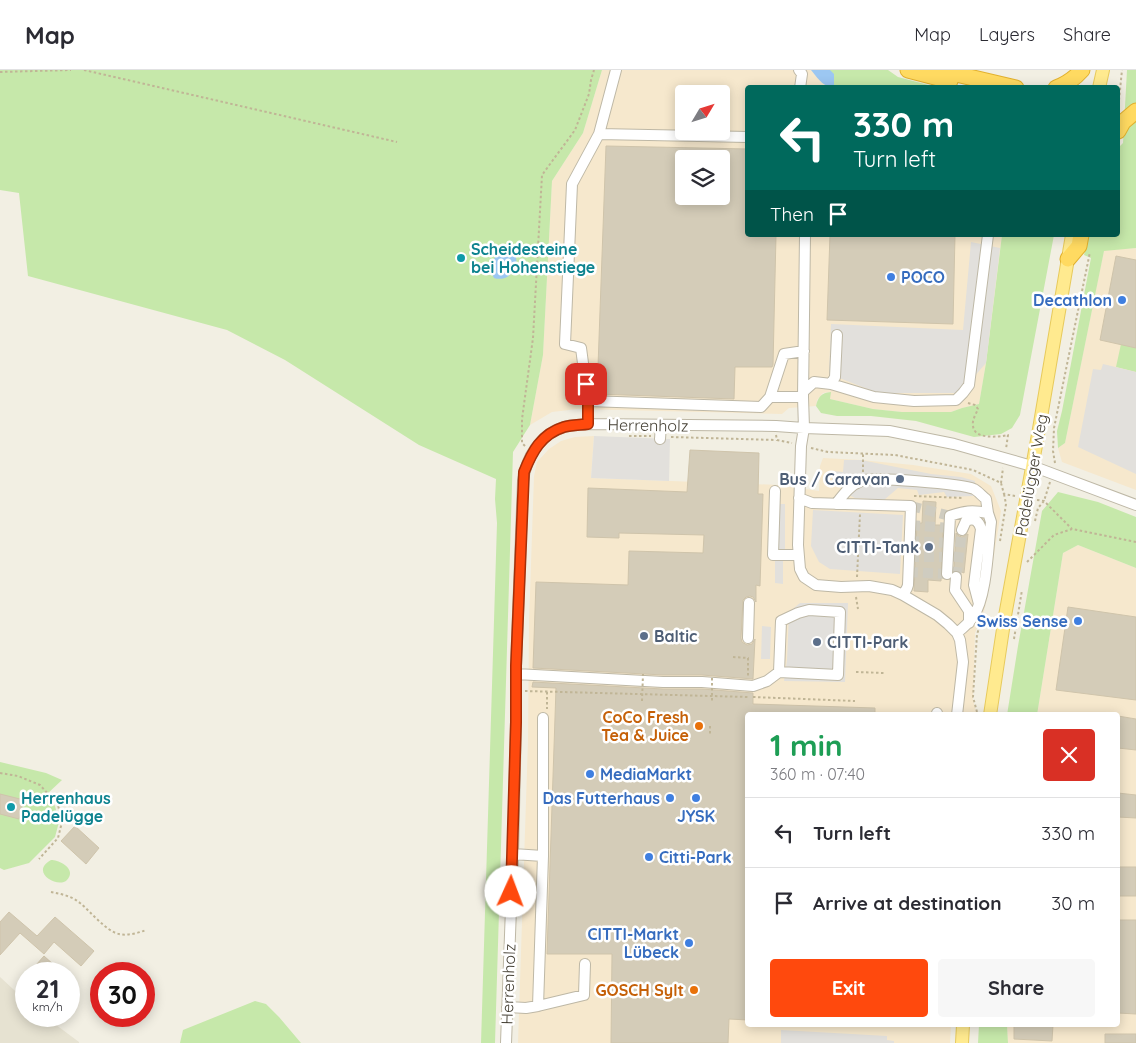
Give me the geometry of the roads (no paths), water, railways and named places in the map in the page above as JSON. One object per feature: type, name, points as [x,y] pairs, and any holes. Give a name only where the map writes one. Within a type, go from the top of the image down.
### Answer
[{"type":"highway","points":[[908,70],[966,85]]},
{"type":"highway","points":[[939,70],[1003,85]]},
{"type":"highway","points":[[1061,85],[1076,77],[1082,70]]},
{"type":"highway","points":[[1120,127],[1123,122],[1136,111]]},
{"type":"highway","points":[[1068,260],[1086,240]]},
{"type":"main road","points":[[1100,85],[1103,70]]},
{"type":"main road","name":"Padelügger Weg","points":[[990,712],[1005,616],[1072,237]]},
{"type":"main road","points":[[962,1043],[963,1027]]},
{"type":"street","points":[[588,424],[588,401],[581,348],[565,344],[572,184],[599,134],[616,70]]},
{"type":"street","points":[[798,70],[802,74],[800,85]]},
{"type":"street","points":[[599,134],[745,137]]},
{"type":"street","points":[[805,237],[804,428],[801,446],[798,555],[800,569],[804,577],[816,585],[869,586],[892,590],[937,615],[948,624],[957,633],[960,640],[963,662],[957,712]]},
{"type":"street","points":[[770,397],[803,394],[814,382],[831,384],[874,397],[914,400],[956,400],[969,384],[988,237]]},
{"type":"street","points":[[831,384],[835,377],[838,335]]},
{"type":"street","points":[[588,401],[761,407],[770,397],[784,354],[804,351]]},
{"type":"street","name":"Herrenholz","points":[[506,1043],[513,854],[516,674],[524,472],[531,454],[549,434],[564,427],[588,424],[776,426],[889,431],[954,444],[1032,466],[1136,505]]},
{"type":"street","points":[[661,425],[661,438]]},
{"type":"street","points":[[836,504],[849,488],[862,480],[879,479],[944,484],[974,489],[986,499],[991,522],[983,593],[975,615],[957,633]]},
{"type":"street","points":[[775,491],[772,554],[798,555]]},
{"type":"street","points":[[799,498],[812,503],[836,504],[910,501],[908,585],[904,595]]},
{"type":"street","points":[[969,622],[969,612],[955,590],[952,575],[950,516],[964,511],[988,513]]},
{"type":"street","points":[[962,530],[966,521],[970,519],[975,519],[981,529],[974,585],[979,605]]},
{"type":"street","points":[[748,638],[749,603]]},
{"type":"street","points":[[516,674],[663,682],[702,682],[748,692],[753,686],[767,681],[779,672],[838,675],[840,612],[809,610],[780,621],[779,672]]},
{"type":"street","points":[[538,1006],[543,718]]},
{"type":"street","points":[[513,854],[542,856]]},
{"type":"street","points":[[507,1007],[526,1008],[538,1006],[584,994],[586,964]]},
{"type":"water","points":[[811,70],[830,70],[834,74],[834,85],[826,85]]},
{"type":"water","points":[[510,247],[516,257],[514,271],[507,277],[494,278],[492,263],[494,259],[505,248]]},
{"type":"tunnel","points":[[911,506],[950,516]]},
{"type":"tunnel","points":[[910,525],[949,528]]},
{"type":"tunnel","points":[[956,577],[962,530]]},
{"type":"tunnel","points":[[909,541],[949,543]]},
{"type":"tunnel","points":[[909,557],[948,557]]},
{"type":"tunnel","points":[[908,572],[947,574]]},
{"type":"place","name":"Scheidesteine bei Hohenstiege","points":[[461,258]]},
{"type":"place","name":"POCO","points":[[891,277]]},
{"type":"place","name":"Decathlon","points":[[1122,300]]},
{"type":"place","name":"Bus / Caravan","points":[[900,479]]},
{"type":"place","name":"CITTI-Tank","points":[[929,547]]},
{"type":"place","name":"Swiss Sense","points":[[1078,621]]},
{"type":"place","name":"Baltic","points":[[644,636]]},
{"type":"place","name":"CITTI-Park","points":[[817,642]]},
{"type":"place","name":"CoCo Fresh Tea & Juice","points":[[699,726]]},
{"type":"place","name":"MediaMarkt","points":[[590,774]]},
{"type":"place","name":"Das Futterhaus","points":[[670,798]]},
{"type":"place","name":"JYSK","points":[[696,798]]},
{"type":"place","name":"Herrenhaus Padelügge","points":[[11,807]]},
{"type":"place","name":"Citti-Park","points":[[649,857]]},
{"type":"place","name":"CITTI-Markt Lübeck","points":[[689,943]]},
{"type":"place","name":"GOSCH Sylt","points":[[694,990]]}]
